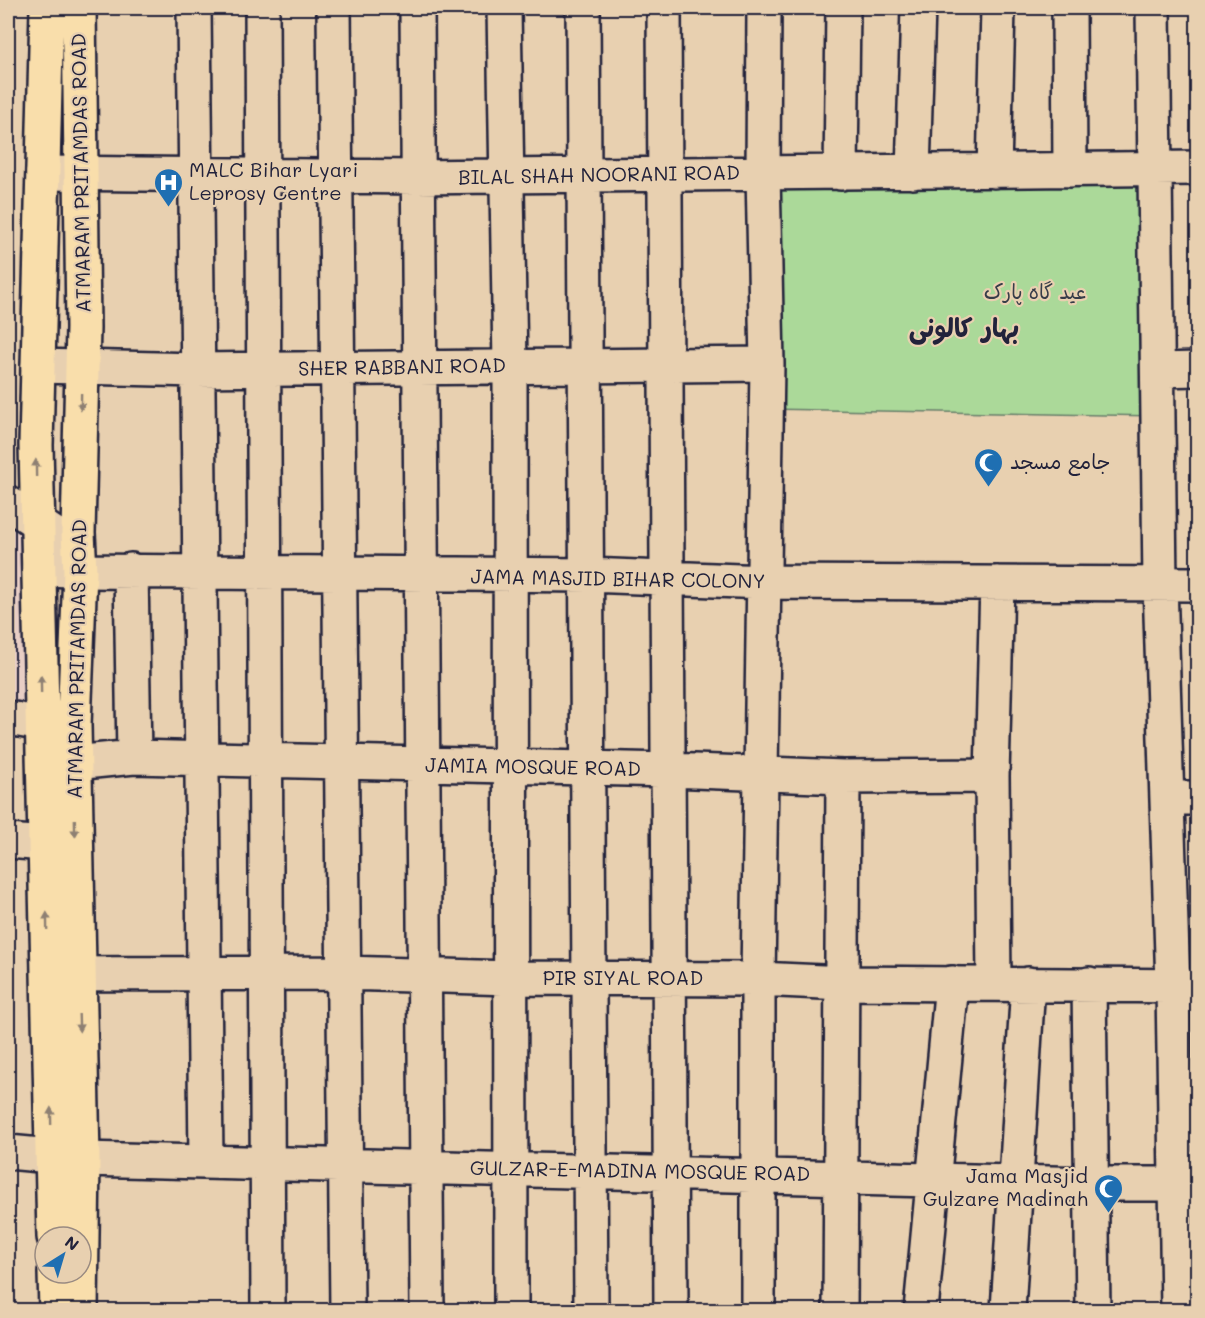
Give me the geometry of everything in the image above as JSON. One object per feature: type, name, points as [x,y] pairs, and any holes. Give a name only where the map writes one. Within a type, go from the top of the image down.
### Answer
[{"type":"main road","name":"ATMARAM PRITAMDAS ROAD","points":[[47,8],[38,366],[37,522],[45,844],[63,974]]},
{"type":"main road","name":"ATMARAM PRITAMDAS ROAD","points":[[79,8],[82,368],[79,560],[74,763],[63,974],[68,1157],[81,1311]]},
{"type":"main road","name":"ATMARAM PRITAMDAS ROAD","points":[[56,1225],[68,1157]]},
{"type":"main road","points":[[55,1285],[56,1311]]},
{"type":"street","points":[[194,8],[206,1160]]},
{"type":"street","points":[[262,8],[268,1311]]},
{"type":"street","points":[[334,8],[347,1311]]},
{"type":"street","points":[[417,8],[427,1311]]},
{"type":"street","points":[[504,8],[510,366],[511,1311]]},
{"type":"street","points":[[583,8],[591,1311]]},
{"type":"street","points":[[664,8],[671,1311]]},
{"type":"street","points":[[758,1311],[759,979],[767,364],[763,173],[764,8]]},
{"type":"street","points":[[841,173],[843,8]]},
{"type":"street","points":[[913,172],[918,8]]},
{"type":"street","points":[[994,171],[998,8]]},
{"type":"street","points":[[1069,8],[1070,170]]},
{"type":"street","points":[[1152,8],[1160,584],[1182,798],[1187,1184],[1178,1311]]},
{"type":"street","points":[[1155,170],[1197,168]]},
{"type":"street","name":"BILAL SHAH NOORANI ROAD","points":[[43,173],[417,177],[1155,170]]},
{"type":"street","name":"SHER RABBANI ROAD","points":[[38,366],[197,370],[767,364]]},
{"type":"street","points":[[1158,370],[1197,369]]},
{"type":"street","points":[[8,502],[37,522],[79,560]]},
{"type":"street","name":"JAMA MASJID BIHAR COLONY","points":[[39,568],[79,560],[131,570],[510,576],[588,575],[765,582],[1197,584]]},
{"type":"street","points":[[131,570],[134,757]]},
{"type":"street","points":[[994,983],[992,776],[997,583]]},
{"type":"street","points":[[8,718],[74,730]]},
{"type":"street","name":"JAMIA MOSQUE ROAD","points":[[74,763],[134,757],[341,761],[509,768],[669,770],[843,777],[992,776]]},
{"type":"street","points":[[840,1311],[844,983],[843,777]]},
{"type":"street","points":[[8,841],[45,844]]},
{"type":"street","name":"PIR SIYAL ROAD","points":[[63,974],[344,973],[511,978],[670,977],[844,983],[1185,986]]},
{"type":"street","points":[[921,1311],[952,983]]},
{"type":"street","points":[[1008,1311],[1028,984]]},
{"type":"street","points":[[1089,984],[1094,1311]]},
{"type":"street","name":"GULZAR-E-MADINA MOSQUE ROAD","points":[[8,1152],[68,1157],[266,1163],[590,1169],[1092,1184],[1187,1184]]},
{"type":"shaded area","points":[[8,504],[52,535],[56,726],[8,717]]},
{"type":"green space","name":"عید گاہ پارک","points":[[1155,170],[1158,416],[767,409],[763,173]]},
{"type":"place","name":"MALC Bihar Lyari Leprosy Centre","points":[[168,208]]},
{"type":"place","name":"جامع مسجد","points":[[989,488]]},
{"type":"place","name":"Jama Masjid Gulzare Madinah","points":[[1109,1214]]},
{"type":"district","name":"بہار کالونی","points":[[964,328]]}]
